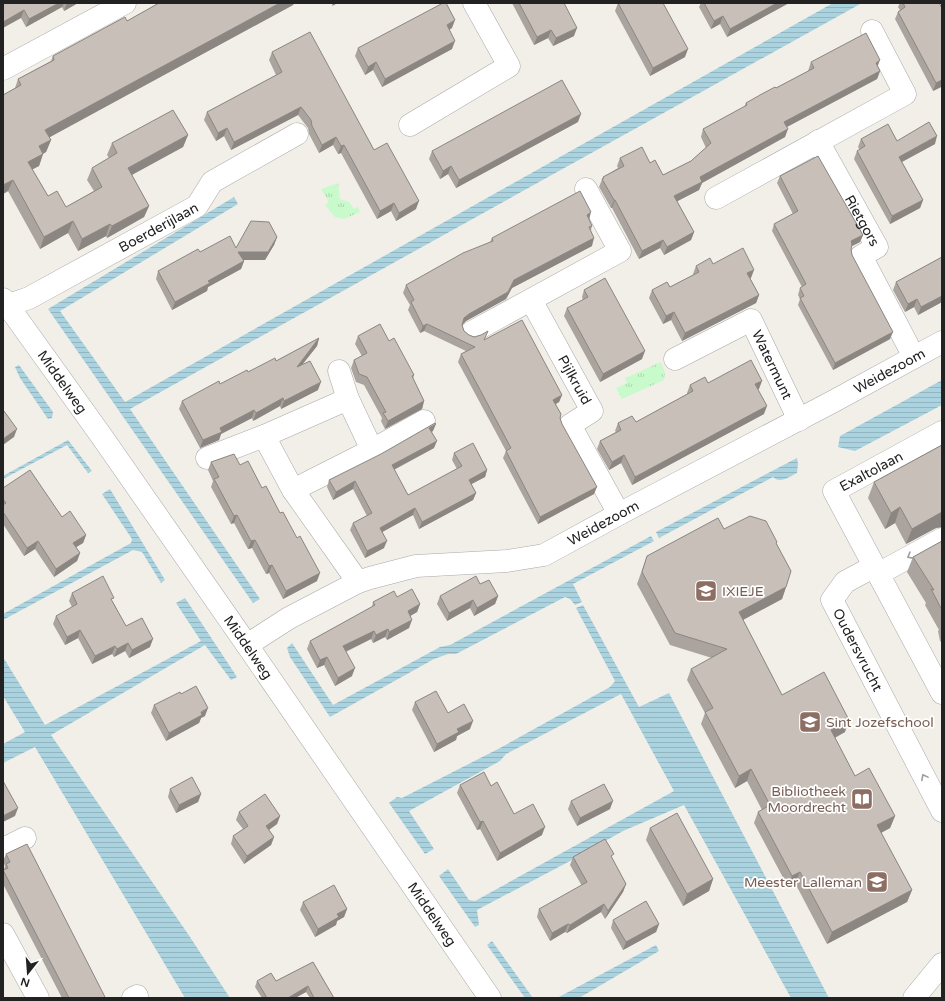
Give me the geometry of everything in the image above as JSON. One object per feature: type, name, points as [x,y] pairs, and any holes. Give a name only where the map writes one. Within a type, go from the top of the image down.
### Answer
[{"type":"street","points":[[3,70],[125,3]]},
{"type":"street","points":[[410,125],[509,66],[474,3]]},
{"type":"street","points":[[723,194],[905,94],[872,31]]},
{"type":"street","name":"Boerderijlaan","points":[[5,304],[29,298],[197,206],[212,182],[297,134]]},
{"type":"street","name":"Rietgors","points":[[818,141],[877,247],[861,256],[914,358]]},
{"type":"street","points":[[472,332],[620,251],[586,189]]},
{"type":"street","name":"Pijlkruid","points":[[531,300],[592,411],[570,425],[619,514]]},
{"type":"street","name":"Middelweg","points":[[5,304],[100,434],[490,998]]},
{"type":"street","name":"Watermunt","points":[[675,359],[751,320],[798,420]]},
{"type":"street","name":"Weidezoom","points":[[247,645],[289,618],[358,582],[370,578],[416,566],[507,561],[544,555],[942,342]]},
{"type":"street","points":[[339,371],[348,399],[372,450]]},
{"type":"street","points":[[207,458],[264,436],[348,399]]},
{"type":"street","points":[[293,490],[372,450],[424,421]]},
{"type":"street","name":"Exaltolaan","points":[[876,570],[834,491],[942,432]]},
{"type":"street","points":[[264,436],[293,490],[358,582]]},
{"type":"street","name":"Oudersvrucht","points":[[942,538],[876,570],[845,582],[832,600],[942,811]]},
{"type":"street","points":[[876,570],[942,693]]},
{"type":"street","points":[[3,849],[25,838]]},
{"type":"street","points":[[3,934],[38,998]]},
{"type":"street","points":[[914,998],[942,964]]},
{"type":"green space","points":[[338,183],[340,199],[349,202],[354,209],[358,207],[360,212],[344,219],[335,217],[325,205],[329,202],[321,189]]},
{"type":"green space","points":[[661,362],[665,373],[664,380],[622,399],[616,388],[627,383],[625,378]]},
{"type":"water","points":[[833,3],[862,3],[130,409],[260,599],[253,603],[48,309],[234,197],[238,204],[60,311],[125,402]]},
{"type":"water","points":[[19,365],[53,412],[52,418],[48,419],[20,378],[15,367]]},
{"type":"water","points":[[942,380],[942,405],[855,451],[838,447],[840,436]]},
{"type":"water","points":[[68,440],[92,471],[88,473],[67,445],[3,479],[3,476]]},
{"type":"water","points":[[797,458],[797,473],[782,480],[773,477],[659,538],[656,532]]},
{"type":"water","points":[[110,489],[165,580],[161,583],[142,552],[133,550],[3,620],[3,614],[131,543],[132,539],[102,494]]},
{"type":"water","points":[[651,536],[654,541],[573,584],[582,602],[575,605],[570,599],[565,597],[456,654],[448,654],[434,659],[330,717],[290,657],[287,648],[292,643],[333,705],[440,647],[450,645]]},
{"type":"water","points":[[185,598],[237,677],[231,680],[205,645],[51,735],[188,934],[230,998],[185,998],[35,747],[3,763],[3,744],[25,732],[3,696],[3,657],[45,725],[201,641],[176,603]]},
{"type":"water","points":[[583,605],[639,707],[669,693],[829,998],[791,998],[684,805],[623,831],[477,910],[479,925],[475,927],[439,876],[448,869],[469,900],[475,901],[674,791],[621,694],[506,754],[500,761],[409,811],[434,849],[425,854],[389,803],[397,797],[402,798],[500,748],[610,687],[615,681],[576,608]]},
{"type":"water","points":[[492,941],[533,998],[525,998],[487,945]]},
{"type":"water","points":[[656,945],[659,951],[579,998],[557,998]]},
{"type":"building","points":[[3,3],[59,3],[29,19],[24,10],[3,22]]},
{"type":"building","points":[[159,3],[280,3],[45,130],[51,140],[39,146],[43,154],[28,162],[48,196],[57,191],[66,207],[102,187],[92,168],[117,153],[112,143],[173,110],[188,135],[128,168],[149,206],[112,226],[110,224],[82,239],[73,221],[44,237],[13,180],[3,185],[3,95],[21,85],[18,79],[54,60],[53,56],[125,17],[127,21]]},
{"type":"building","points":[[443,3],[446,3],[455,20],[447,25],[455,41],[385,79],[376,62],[368,67],[358,48]]},
{"type":"building","points":[[519,3],[564,3],[577,28],[556,38],[551,30],[537,37]]},
{"type":"building","points":[[618,3],[663,3],[688,49],[653,68]]},
{"type":"building","points":[[704,3],[777,3],[730,29],[723,16],[714,21]]},
{"type":"building","points":[[903,3],[939,3],[942,8],[942,80],[936,83],[898,12],[905,7]]},
{"type":"building","points":[[310,32],[374,150],[387,143],[419,201],[399,213],[394,203],[380,211],[344,145],[341,146],[336,137],[322,145],[312,126],[311,120],[301,107],[234,142],[227,128],[218,133],[207,112],[282,72],[272,52]]},
{"type":"building","points":[[866,33],[880,60],[876,63],[880,71],[784,122],[788,129],[700,177],[702,182],[674,196],[694,232],[667,247],[663,240],[642,251],[602,179],[604,178],[603,177],[624,166],[620,158],[642,147],[650,163],[655,160],[663,175],[691,161],[711,143],[703,129],[747,105],[746,103],[760,95],[814,68],[811,62]]},
{"type":"building","points":[[562,80],[581,114],[459,180],[451,166],[443,171],[432,151]]},
{"type":"building","points":[[929,122],[937,136],[899,157],[923,200],[892,216],[857,151],[865,146],[861,139],[888,124],[897,141]]},
{"type":"building","points":[[818,156],[863,235],[851,241],[852,255],[893,332],[835,363],[800,298],[804,296],[800,288],[806,284],[774,224],[798,211],[780,176]]},
{"type":"building","points":[[580,191],[591,212],[587,215],[592,226],[589,227],[594,238],[514,280],[508,292],[469,314],[464,318],[462,325],[464,331],[474,337],[488,331],[484,340],[522,320],[562,395],[553,400],[561,414],[560,418],[562,424],[597,487],[540,517],[506,451],[511,448],[461,354],[475,347],[427,324],[423,326],[411,302],[414,300],[406,285],[463,253],[493,241],[492,238]]},
{"type":"building","points":[[251,221],[269,222],[277,237],[268,252],[238,252],[244,261],[208,281],[210,283],[175,302],[158,271],[198,249],[200,252],[230,236],[236,248]]},
{"type":"building","points":[[743,248],[754,270],[747,273],[759,295],[685,333],[674,312],[666,316],[652,290],[667,282],[670,287],[699,272],[696,266],[710,258],[713,264]]},
{"type":"building","points":[[942,257],[942,296],[921,307],[917,299],[908,304],[896,282]]},
{"type":"building","points":[[605,278],[645,351],[603,374],[567,308],[588,297],[584,290]]},
{"type":"building","points":[[380,324],[389,341],[394,338],[414,375],[412,376],[424,401],[388,421],[383,413],[386,412],[367,377],[359,374],[354,360],[367,353],[358,336]]},
{"type":"building","points":[[319,338],[297,367],[310,361],[321,382],[284,401],[283,398],[256,413],[254,410],[220,428],[222,432],[203,440],[182,401],[219,381],[220,384],[275,358],[276,361]]},
{"type":"building","points":[[751,360],[762,381],[755,384],[767,406],[635,477],[624,455],[612,462],[600,441],[621,430],[618,423],[632,416],[636,422],[693,391],[690,385],[705,377],[708,383]]},
{"type":"building","points":[[4,411],[17,429],[3,439],[3,412]]},
{"type":"building","points":[[435,423],[436,424],[429,428],[437,441],[392,465],[408,495],[462,466],[454,453],[473,443],[487,470],[469,480],[476,493],[422,522],[415,508],[380,528],[387,541],[367,551],[353,523],[372,513],[355,481],[336,492],[329,480],[381,454]]},
{"type":"building","points":[[942,445],[942,512],[912,529],[900,507],[891,513],[874,482]]},
{"type":"building","points":[[234,454],[240,465],[248,461],[262,488],[266,486],[280,513],[283,512],[297,538],[300,536],[320,573],[286,591],[272,565],[269,566],[255,540],[251,541],[237,515],[234,516],[214,479],[219,477],[211,462]]},
{"type":"building","points":[[30,470],[62,517],[70,511],[86,535],[73,543],[80,553],[56,569],[38,541],[27,548],[3,512],[3,505],[6,503],[3,499],[3,488]]},
{"type":"building","points":[[750,516],[766,521],[791,571],[786,587],[739,612],[782,695],[824,672],[849,720],[831,730],[855,776],[869,768],[895,816],[877,825],[912,890],[832,932],[800,872],[792,876],[758,812],[770,805],[751,769],[739,776],[705,712],[713,708],[691,669],[727,649],[675,633],[642,572],[647,556],[718,518],[724,529]]},
{"type":"building","points":[[942,541],[942,610],[931,589],[934,590],[913,557]]},
{"type":"building","points":[[103,576],[114,598],[111,599],[126,626],[142,618],[153,639],[132,650],[128,643],[117,649],[115,646],[95,656],[80,630],[67,637],[56,616],[77,604],[72,593]]},
{"type":"building","points":[[476,576],[480,584],[489,580],[498,596],[477,608],[473,600],[449,613],[440,596]]},
{"type":"building","points":[[412,589],[420,604],[408,611],[412,620],[389,632],[388,629],[376,635],[374,631],[343,646],[355,668],[338,678],[327,657],[320,660],[310,641],[375,605],[373,602],[394,591],[397,597]]},
{"type":"building","points":[[196,686],[208,708],[201,712],[202,715],[169,733],[154,705]]},
{"type":"building","points":[[436,691],[448,713],[464,704],[473,721],[457,729],[459,732],[437,744],[415,702]]},
{"type":"building","points":[[484,772],[491,786],[497,782],[514,814],[533,804],[545,827],[500,853],[483,821],[480,822],[460,785]]},
{"type":"building","points":[[192,777],[201,794],[179,805],[170,789]]},
{"type":"building","points":[[3,781],[18,808],[3,816]]},
{"type":"building","points":[[604,784],[613,801],[580,818],[571,801]]},
{"type":"building","points":[[265,794],[280,816],[266,826],[274,837],[247,856],[233,836],[248,826],[239,812]]},
{"type":"building","points":[[677,813],[713,879],[687,894],[650,828]]},
{"type":"building","points":[[605,839],[614,854],[611,856],[626,884],[608,911],[604,904],[570,925],[568,924],[552,933],[539,909],[587,882],[573,857]]},
{"type":"building","points":[[27,844],[105,997],[69,998],[3,870],[8,868],[6,864],[10,862],[6,854]]},
{"type":"building","points":[[334,885],[347,909],[337,914],[339,917],[318,929],[303,902]]},
{"type":"building","points":[[646,901],[659,924],[626,942],[613,920]]},
{"type":"building","points":[[313,962],[334,998],[314,998],[308,986],[288,998],[267,998],[257,981],[271,973],[276,981]]},
{"type":"place","name":"IXIEJE","points":[[706,591]]},
{"type":"place","name":"Sint Jozefschool","points":[[810,722]]},
{"type":"place","name":"Bibliotheek Moordrecht","points":[[862,799]]},
{"type":"place","name":"Meester Lalleman","points":[[877,882]]}]
